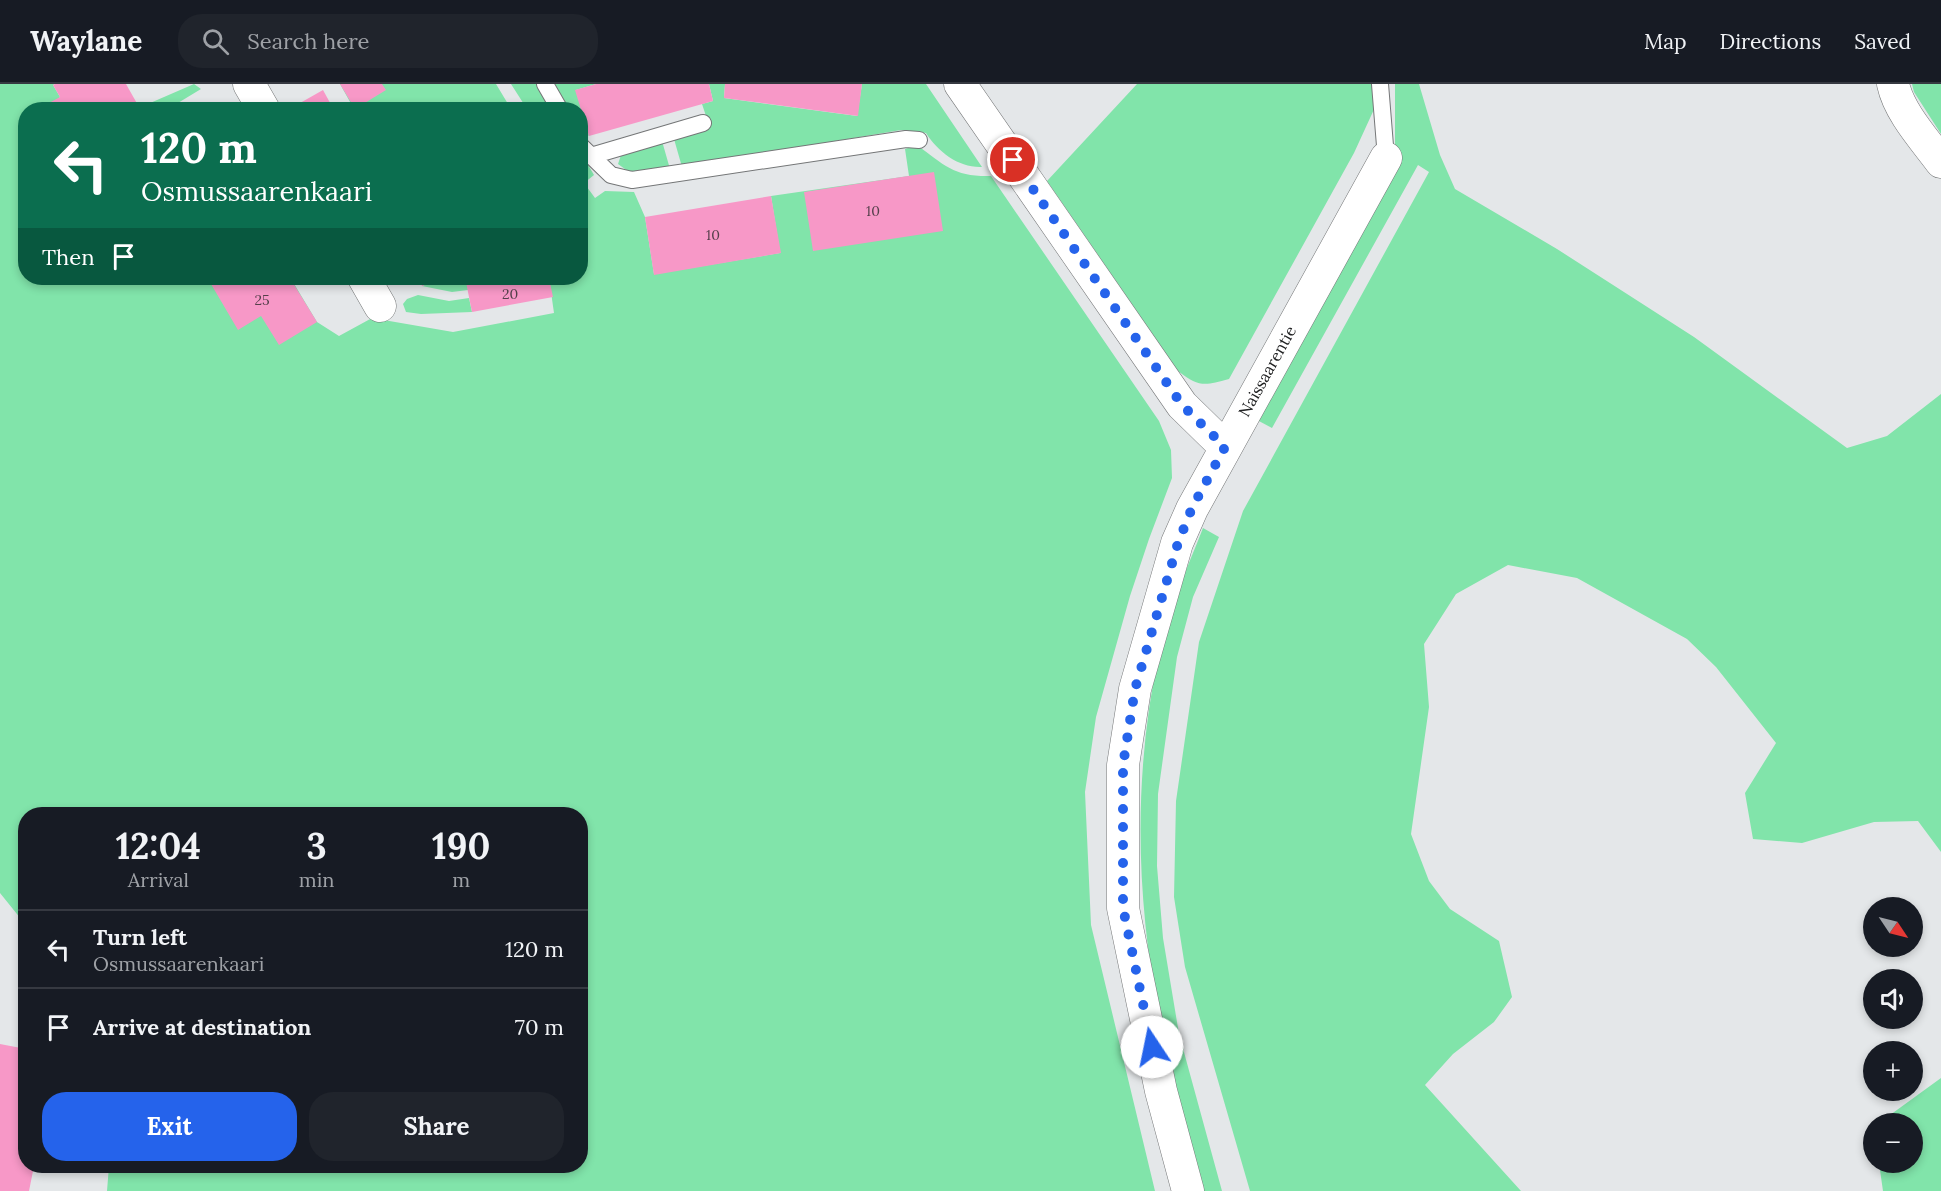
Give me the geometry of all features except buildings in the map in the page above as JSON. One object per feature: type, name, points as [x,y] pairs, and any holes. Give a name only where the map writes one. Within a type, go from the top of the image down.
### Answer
[{"type":"street","points":[[249,84],[259,102]]},
{"type":"street","points":[[960,84],[1182,405],[1225,447]]},
{"type":"street","points":[[1893,84],[1894,91],[1913,123],[1941,162]]},
{"type":"street","name":"Naissaarentie","points":[[1188,1191],[1161,1091],[1123,908],[1123,765],[1135,689],[1178,543],[1192,508],[1386,158]]},
{"type":"street","points":[[368,285],[380,306]]},
{"type":"lane","points":[[545,84],[555,102]]},
{"type":"lane","points":[[1380,84],[1386,158]]},
{"type":"lane","points":[[588,150],[703,123]]},
{"type":"lane","points":[[588,152],[611,175],[632,180],[906,139],[919,140]]},
{"type":"green space","points":[[0,84],[55,84],[53,85],[60,97],[57,102],[18,102],[18,285],[295,285],[317,322],[339,336],[372,318],[453,332],[554,313],[550,285],[588,285],[588,188],[595,198],[605,191],[634,192],[645,217],[654,274],[780,253],[771,196],[909,176],[905,149],[917,145],[951,169],[968,175],[991,176],[1159,421],[1171,450],[1172,478],[1130,596],[1096,717],[1085,792],[1091,925],[1155,1191],[107,1191],[108,1173],[588,1173],[588,807],[18,807],[18,915],[0,893]]},
{"type":"green space","points":[[194,84],[201,89],[180,102],[152,102]]},
{"type":"green space","points":[[340,84],[496,84],[507,102],[350,102]]},
{"type":"green space","points":[[511,84],[538,84],[549,102],[523,102]]},
{"type":"green space","points":[[555,84],[596,84],[576,90],[579,102],[565,102]]},
{"type":"green space","points":[[709,84],[725,84],[724,98],[857,116],[862,84],[926,84],[982,167],[965,165],[950,158],[926,133],[901,130],[682,167],[674,139],[710,128],[702,104],[713,101]]},
{"type":"green space","points":[[1137,84],[1374,84],[1376,105],[1354,153],[1229,379],[1202,384],[1178,371],[1047,181]]},
{"type":"green space","points":[[1395,84],[1419,84],[1440,155],[1455,189],[1557,249],[1694,337],[1847,448],[1887,436],[1941,394],[1941,852],[1918,821],[1874,822],[1802,843],[1753,839],[1745,793],[1776,743],[1716,667],[1687,639],[1577,578],[1508,565],[1456,594],[1424,644],[1429,707],[1411,834],[1429,881],[1450,909],[1499,941],[1512,997],[1494,1022],[1453,1054],[1425,1085],[1521,1191],[1250,1191],[1185,967],[1174,897],[1176,801],[1199,642],[1243,511],[1429,172],[1418,165],[1272,428],[1257,420],[1395,150]]},
{"type":"green space","points":[[1912,84],[1941,84],[1941,134],[1914,92]]},
{"type":"green space","points":[[662,141],[670,169],[629,172],[618,164],[621,155]]},
{"type":"green space","points":[[588,165],[594,175],[588,180]]},
{"type":"green space","points":[[467,285],[468,290],[452,292],[422,286]]},
{"type":"green space","points":[[418,295],[449,301],[469,298],[472,312],[421,314],[406,312],[403,304],[407,299]]},
{"type":"green space","points":[[1203,528],[1219,537],[1193,597],[1177,657],[1158,794],[1157,866],[1163,938],[1179,1034],[1222,1191],[1204,1191],[1166,1052],[1147,937],[1141,842],[1144,748],[1159,653],[1173,605]]},
{"type":"green space","points":[[1941,1078],[1941,1191],[1883,1191],[1880,1173],[1923,1173],[1923,1113],[1893,1113],[1909,1101],[1923,1101],[1923,1091]]},
{"type":"route","points":[[1013,160],[1182,405],[1225,447],[1192,508],[1178,543],[1135,689],[1123,765],[1123,908],[1152,1047]]}]
